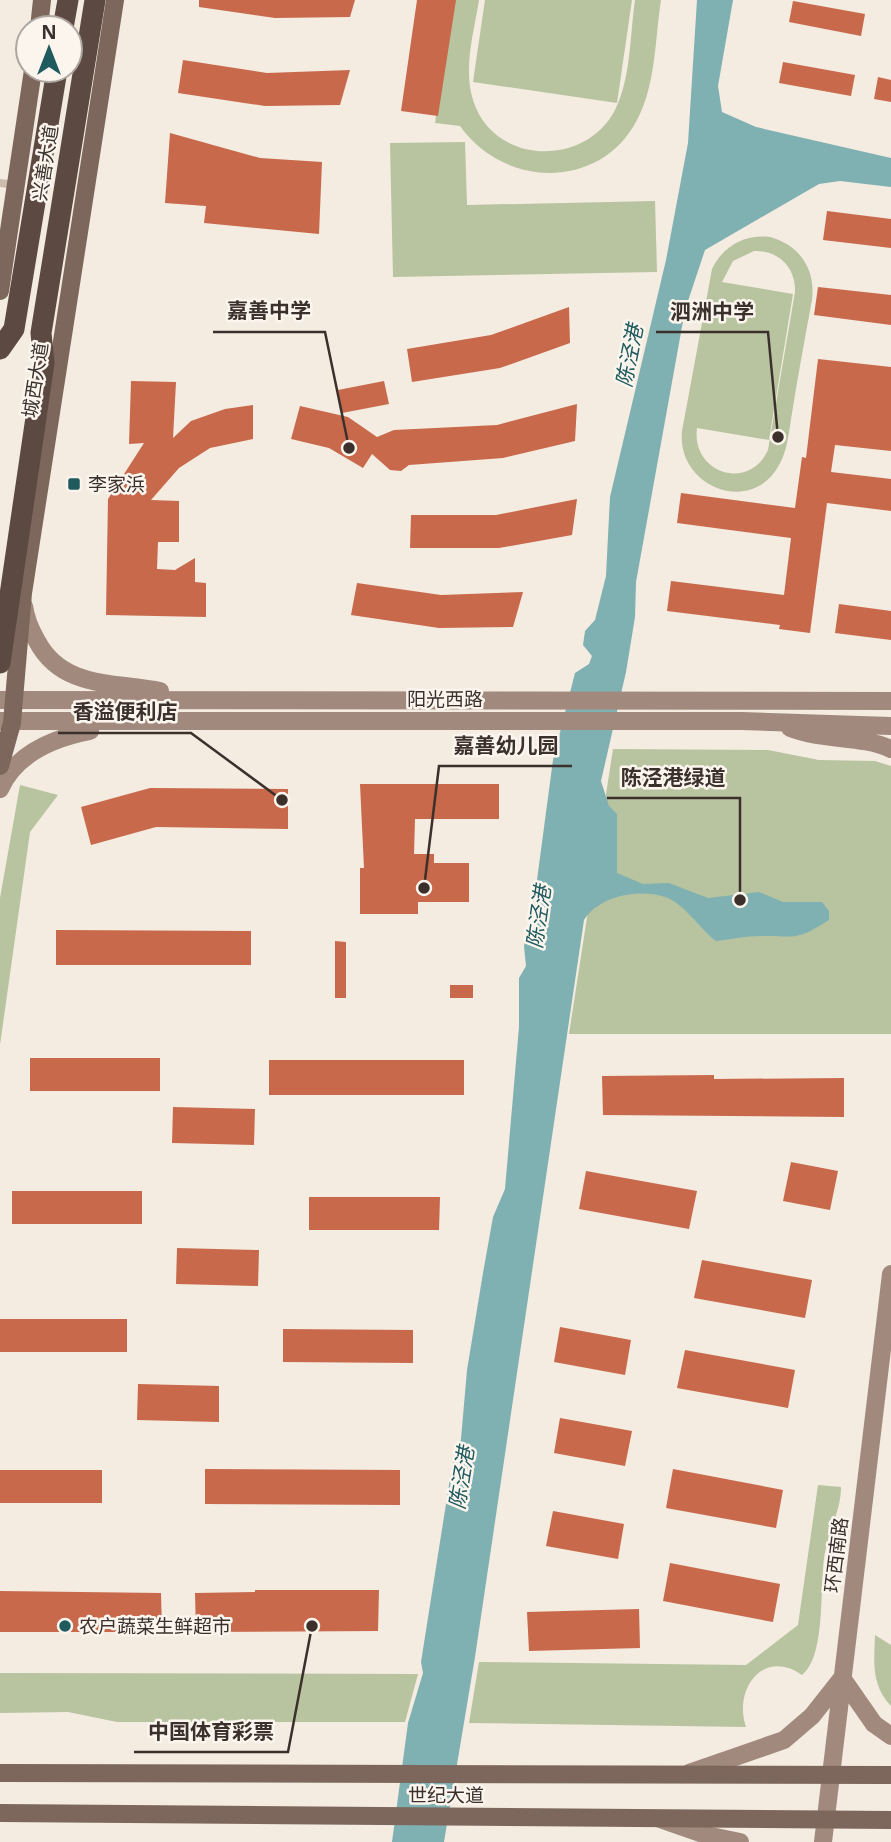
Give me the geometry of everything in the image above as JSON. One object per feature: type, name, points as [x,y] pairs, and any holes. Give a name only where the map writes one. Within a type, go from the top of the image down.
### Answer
[{"type":"highway","name":"兴善大道","points":[[0,663],[44,363],[41,333],[95,0]]},
{"type":"highway","name":"兴善大道","points":[[0,349],[14,329],[55,84]]},
{"type":"main road","name":"城西大道","points":[[0,766],[7,699],[115,0]]},
{"type":"main road","points":[[0,291],[9,184],[30,84]]},
{"type":"main road","points":[[23,593],[26,620],[41,649],[53,663],[72,677],[201,700]]},
{"type":"main road","points":[[853,701],[891,688]]},
{"type":"main road","points":[[7,699],[201,700],[556,711]]},
{"type":"main road","name":"阳光西路","points":[[6,722],[134,722],[629,711],[891,701]]},
{"type":"main road","name":"阳光西路","points":[[629,711],[777,722],[891,726]]},
{"type":"main road","points":[[0,789],[4,780],[32,751],[67,735],[134,722]]},
{"type":"main road","points":[[777,722],[813,737],[879,743],[891,749]]},
{"type":"main road","name":"环西南路","points":[[822,1842],[891,1274]]},
{"type":"main road","points":[[682,1776],[784,1740],[812,1716],[842,1678],[874,1724],[891,1736]]},
{"type":"main road","name":"世纪大道","points":[[0,1773],[891,1775]]},
{"type":"main road","name":"世纪大道","points":[[0,1813],[891,1820]]},
{"type":"main road","points":[[657,1818],[706,1835],[740,1842]]},
{"type":"green space","points":[[453,0],[479,0],[470,50],[469,75],[473,100],[484,121],[499,137],[519,147],[540,151],[562,149],[583,142],[601,129],[615,110],[624,85],[635,0],[661,0],[648,92],[637,120],[621,143],[600,160],[576,169],[551,173],[526,170],[501,161],[479,146],[460,126],[435,123]]},
{"type":"green space","points":[[485,0],[632,0],[617,103],[473,82]]},
{"type":"green space","points":[[465,142],[467,205],[655,201],[657,272],[393,277],[390,143]]},
{"type":"green space","points":[[761,237],[781,241],[804,260],[813,289],[812,300],[788,440],[782,459],[767,481],[751,489],[734,492],[703,480],[691,467],[683,450],[682,431],[712,269],[722,254],[736,243]],"holes":[[[754,251],[763,251],[784,262],[795,283],[768,450],[759,463],[748,471],[723,472],[712,466],[703,456],[698,444],[697,428],[769,440],[793,294],[722,282],[733,261]]]},
{"type":"green space","points":[[613,749],[768,750],[819,760],[875,761],[891,766],[891,1034],[569,1034]]},
{"type":"green space","points":[[20,785],[58,795],[30,832],[0,1045],[0,898]]},
{"type":"green space","points":[[818,1485],[841,1487],[839,1504],[825,1552],[821,1618],[815,1652],[802,1675],[788,1668],[775,1666],[764,1669],[755,1676],[744,1699],[746,1727],[469,1723],[479,1662],[746,1665],[798,1625]]},
{"type":"green space","points":[[875,1635],[891,1645],[891,1706],[877,1681],[874,1664]]},
{"type":"green space","points":[[0,1673],[418,1674],[405,1722],[117,1722],[68,1712],[0,1713]]},
{"type":"water","name":"陈泾港","points":[[697,0],[733,0],[718,86],[722,112],[756,127],[891,158],[891,187],[840,181],[819,184],[705,250],[685,310],[636,582],[635,617],[626,672],[601,781],[609,806],[617,814],[617,873],[643,884],[669,883],[708,898],[759,892],[783,902],[822,902],[829,911],[829,920],[796,936],[755,936],[716,941],[675,902],[657,895],[634,894],[610,899],[591,911],[584,920],[475,1657],[444,1842],[392,1842],[408,1723],[423,1673],[421,1662],[452,1466],[461,1439],[467,1370],[483,1273],[493,1217],[505,1189],[519,1027],[519,978],[526,966],[524,946],[537,880],[553,760],[575,673],[589,664],[592,656],[583,645],[585,631],[595,620],[606,576],[610,497],[666,260],[688,143]]},
{"type":"building","points":[[199,0],[355,0],[350,17],[275,18],[199,7]]},
{"type":"building","points":[[417,0],[456,0],[438,116],[401,111]]},
{"type":"building","points":[[793,1],[865,14],[861,36],[789,22]]},
{"type":"building","points":[[183,60],[267,73],[350,70],[340,105],[265,106],[178,93]]},
{"type":"building","points":[[783,62],[855,75],[851,96],[779,83]]},
{"type":"building","points":[[878,77],[891,80],[891,102],[874,99]]},
{"type":"building","points":[[170,133],[260,158],[322,162],[319,234],[204,223],[206,206],[165,203]]},
{"type":"building","points":[[827,211],[891,219],[891,248],[823,240]]},
{"type":"building","points":[[818,287],[891,295],[891,325],[814,315]]},
{"type":"building","points":[[569,307],[570,343],[500,368],[412,382],[407,349],[491,335]]},
{"type":"building","points":[[818,359],[891,367],[891,451],[835,445],[831,472],[891,479],[891,511],[827,503],[810,633],[779,629],[780,625],[667,611],[671,581],[784,595],[791,538],[677,523],[681,493],[795,508],[802,457],[806,458]]},
{"type":"building","points":[[131,381],[176,382],[173,438],[191,421],[225,409],[253,405],[253,439],[210,448],[179,468],[151,500],[179,501],[179,542],[158,542],[157,569],[175,570],[195,558],[195,582],[206,583],[206,617],[106,615],[108,499],[144,443],[129,444]]},
{"type":"building","points":[[384,381],[389,404],[342,413],[338,390]]},
{"type":"building","points":[[577,404],[575,441],[503,458],[409,465],[401,471],[390,470],[372,454],[363,468],[329,448],[291,439],[300,406],[348,417],[377,437],[394,430],[497,425]]},
{"type":"building","points":[[577,499],[572,535],[499,548],[410,548],[411,515],[496,515]]},
{"type":"building","points":[[357,583],[441,595],[523,592],[513,627],[439,628],[351,615]]},
{"type":"building","points":[[839,604],[891,611],[891,640],[835,633]]},
{"type":"building","points":[[360,784],[499,784],[499,819],[415,819],[414,854],[434,854],[434,863],[469,863],[469,902],[418,902],[418,914],[360,914],[360,868],[364,868]]},
{"type":"building","points":[[150,788],[288,789],[288,829],[156,827],[91,845],[81,807]]},
{"type":"building","points":[[56,930],[251,931],[251,965],[56,965]]},
{"type":"building","points":[[335,941],[346,942],[346,998],[335,998]]},
{"type":"building","points":[[450,985],[473,985],[473,998],[450,998]]},
{"type":"building","points":[[30,1058],[160,1058],[160,1091],[30,1091]]},
{"type":"building","points":[[269,1060],[464,1060],[464,1095],[269,1095]]},
{"type":"building","points":[[714,1075],[714,1079],[844,1078],[844,1117],[603,1115],[602,1076]]},
{"type":"building","points":[[173,1107],[255,1109],[254,1145],[172,1143]]},
{"type":"building","points":[[791,1162],[838,1171],[830,1210],[783,1201]]},
{"type":"building","points":[[586,1171],[697,1191],[689,1229],[579,1209]]},
{"type":"building","points":[[12,1191],[142,1191],[142,1224],[12,1224]]},
{"type":"building","points":[[309,1197],[440,1197],[439,1230],[309,1230]]},
{"type":"building","points":[[177,1248],[259,1250],[258,1286],[176,1284]]},
{"type":"building","points":[[702,1260],[812,1280],[805,1318],[694,1298]]},
{"type":"building","points":[[0,1319],[127,1319],[127,1352],[0,1352]]},
{"type":"building","points":[[560,1327],[631,1340],[625,1375],[554,1362]]},
{"type":"building","points":[[283,1329],[413,1330],[413,1363],[283,1362]]},
{"type":"building","points":[[685,1350],[795,1370],[788,1408],[677,1388]]},
{"type":"building","points":[[138,1384],[219,1386],[219,1422],[137,1420]]},
{"type":"building","points":[[560,1418],[632,1431],[625,1466],[554,1453]]},
{"type":"building","points":[[205,1469],[400,1470],[400,1505],[205,1504]]},
{"type":"building","points":[[673,1469],[783,1490],[776,1528],[666,1508]]},
{"type":"building","points":[[0,1470],[102,1470],[102,1503],[0,1503]]},
{"type":"building","points":[[553,1511],[624,1524],[618,1559],[546,1546]]},
{"type":"building","points":[[670,1563],[780,1584],[773,1622],[663,1601]]},
{"type":"building","points":[[379,1590],[378,1631],[196,1632],[195,1593]]},
{"type":"building","points":[[0,1591],[161,1593],[162,1632],[0,1632]]},
{"type":"building","points":[[639,1609],[640,1648],[529,1651],[527,1612]]},
{"type":"place","name":"泗洲中学","points":[[778,437]]},
{"type":"place","name":"嘉善中学","points":[[349,448]]},
{"type":"place","name":"李家浜","points":[[74,484]]},
{"type":"place","name":"香溢便利店","points":[[282,800]]},
{"type":"place","name":"嘉善幼儿园","points":[[424,888]]},
{"type":"place","name":"陈泾港绿道","points":[[740,900]]},
{"type":"place","name":"农户蔬菜生鲜超市","points":[[65,1626]]},
{"type":"place","name":"中国体育彩票","points":[[312,1626]]}]
